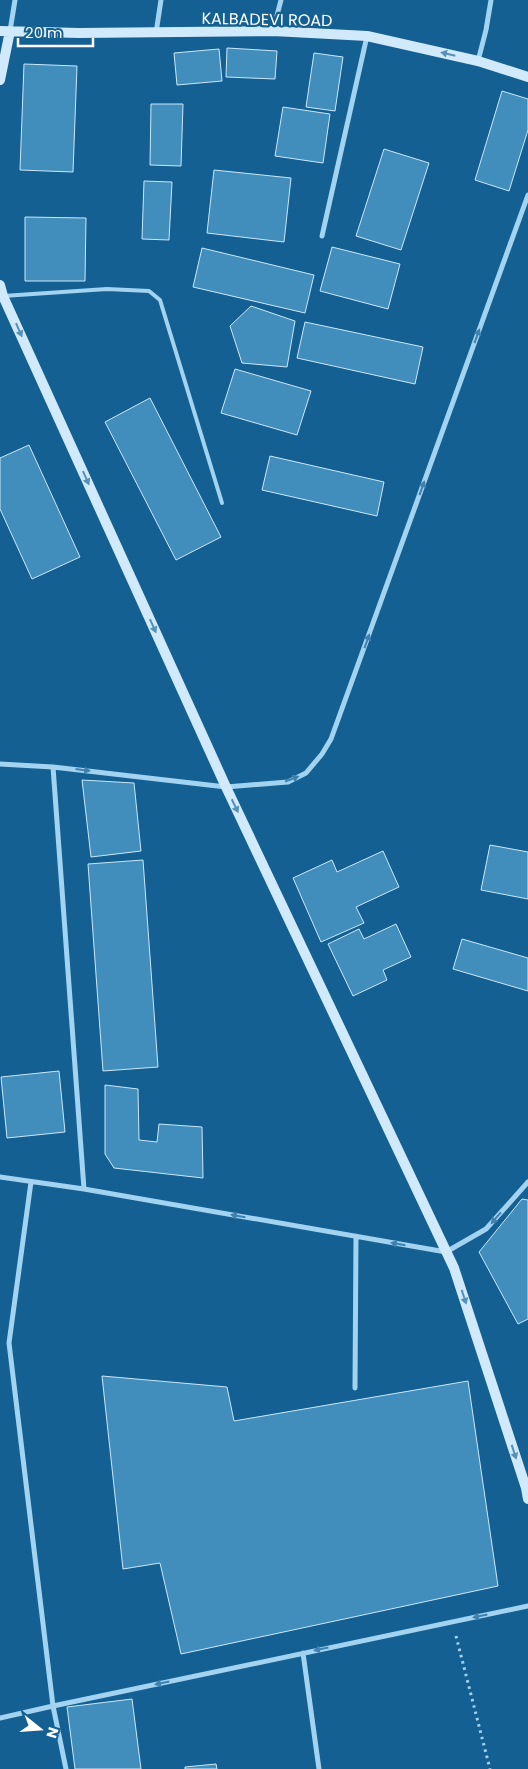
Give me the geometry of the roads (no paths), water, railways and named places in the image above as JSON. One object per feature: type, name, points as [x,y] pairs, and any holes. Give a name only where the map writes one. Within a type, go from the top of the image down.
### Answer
[{"type":"street","points":[[0,80],[5,31],[15,0]]},
{"type":"street","points":[[156,33],[161,0]]},
{"type":"street","points":[[273,31],[281,0]]},
{"type":"street","points":[[478,61],[491,0]]},
{"type":"street","name":"KALBADEVI ROAD","points":[[5,31],[79,34],[273,31],[367,36],[478,61],[528,77]]},
{"type":"street","points":[[322,236],[367,36]]},
{"type":"street","points":[[0,764],[52,767],[226,787],[288,782],[306,773],[332,739],[528,195]]},
{"type":"street","points":[[0,285],[3,296],[226,787],[454,1268],[527,1488],[528,1499]]},
{"type":"street","points":[[52,767],[84,1189]]},
{"type":"street","points":[[0,1177],[84,1189],[446,1252],[486,1229],[528,1182]]},
{"type":"street","points":[[31,1182],[9,1343],[53,1706],[66,1769]]},
{"type":"street","points":[[355,1388],[356,1236]]},
{"type":"street","points":[[0,1718],[528,1606]]},
{"type":"street","points":[[303,1653],[319,1769]]},
{"type":"lane","points":[[3,296],[106,289],[149,291],[160,300],[222,503]]}]
